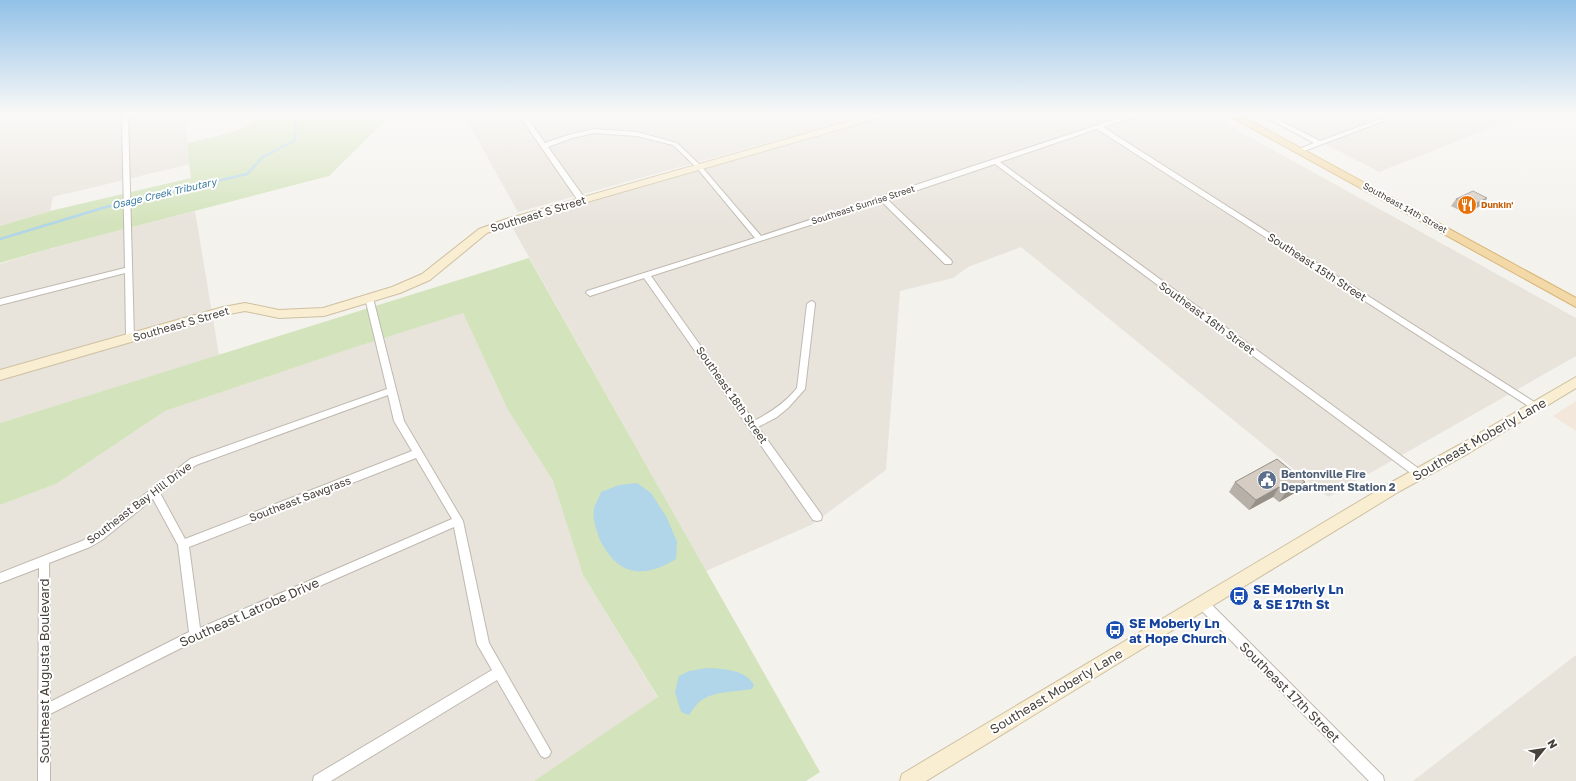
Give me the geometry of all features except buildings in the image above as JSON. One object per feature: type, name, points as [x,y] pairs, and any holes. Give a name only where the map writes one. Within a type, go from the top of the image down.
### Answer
[{"type":"main road","name":"Southeast 14th Street","points":[[1300,151],[1576,303]]},
{"type":"street","points":[[126,151],[130,338]]},
{"type":"street","points":[[548,151],[582,200]]},
{"type":"street","points":[[683,151],[699,167],[759,238]]},
{"type":"street","name":"Southeast S Street","points":[[0,375],[223,310],[246,307],[279,314],[324,312],[396,290],[426,277],[483,231],[510,221],[699,167],[748,151]]},
{"type":"street","name":"Southeast Sunrise Street","points":[[590,293],[883,199],[1024,151]]},
{"type":"street","name":"Southeast 15th Street","points":[[1136,151],[1536,406]]},
{"type":"street","name":"Southeast 16th Street","points":[[995,161],[1419,474]]},
{"type":"street","points":[[883,199],[948,262]]},
{"type":"street","points":[[0,302],[129,269]]},
{"type":"street","name":"Southeast 18th Street","points":[[646,275],[817,516]]},
{"type":"street","points":[[369,298],[391,391],[400,421],[417,453],[458,521],[483,644],[544,752]]},
{"type":"street","points":[[753,425],[778,413],[793,401],[802,389],[811,304]]},
{"type":"street","name":"Southeast Moberly Lane","points":[[909,781],[1131,645],[1203,604],[1395,487],[1576,382]]},
{"type":"street","name":"Southeast Bay Hill Drive","points":[[0,578],[86,544],[98,537],[192,462],[391,391]]},
{"type":"street","name":"Southeast Sawgrass","points":[[183,545],[417,453]]},
{"type":"street","points":[[155,493],[183,545],[195,635]]},
{"type":"street","name":"Southeast Latrobe Drive","points":[[44,711],[195,635],[458,521]]},
{"type":"street","name":"Southeast Augusta Boulevard","points":[[44,561],[44,781]]},
{"type":"street","name":"Southeast 17th Street","points":[[1203,604],[1378,781]]},
{"type":"street","points":[[320,781],[499,672]]},
{"type":"shaded area","points":[[0,151],[188,151],[190,164],[53,197],[50,211],[0,226]]},
{"type":"shaded area","points":[[484,151],[736,151],[518,212]]},
{"type":"shaded area","points":[[767,151],[1276,151],[1576,318],[1576,356],[1328,497],[1021,247],[968,267],[953,278],[900,291],[886,470],[811,525],[706,571],[511,225]]},
{"type":"shaded area","points":[[1340,151],[1431,151],[1379,172]]},
{"type":"shaded area","points":[[195,211],[219,355],[0,423],[0,264],[63,245]]},
{"type":"shaded area","points":[[463,313],[508,410],[553,481],[583,575],[658,698],[534,781],[0,781],[0,505],[56,484],[165,411]]},
{"type":"shaded area","points":[[1576,401],[1576,431],[1553,416]]},
{"type":"shaded area","points":[[1576,655],[1576,781],[1413,781]]},
{"type":"green space","points":[[188,151],[354,151],[329,176],[63,245],[0,263],[0,226],[50,211],[191,178]]},
{"type":"green space","points":[[529,258],[820,772],[806,781],[534,781],[658,697],[583,575],[553,481],[508,410],[463,313],[165,411],[56,484],[0,505],[0,423]]},
{"type":"water","points":[[637,483],[651,493],[667,518],[677,542],[676,559],[653,570],[632,570],[623,567],[615,561],[607,552],[600,540],[595,525],[595,507],[601,492],[619,485]]},
{"type":"water","points":[[707,668],[739,673],[750,680],[754,685],[752,689],[724,692],[704,698],[689,715],[681,712],[675,692],[679,676],[689,671]]},
{"type":"waterway","name":"Osage Creek Tributary","points":[[0,239],[106,207],[247,174],[263,157],[273,151]]},
{"type":"place","name":"Dunkin'","points":[[1467,205]]},
{"type":"place","name":"Bentonville Fire Department Station 2","points":[[1267,480]]},
{"type":"place","name":"SE Moberly Ln & SE 17th St","points":[[1239,596]]},
{"type":"place","name":"SE Moberly Ln at Hope Church","points":[[1115,630]]}]
